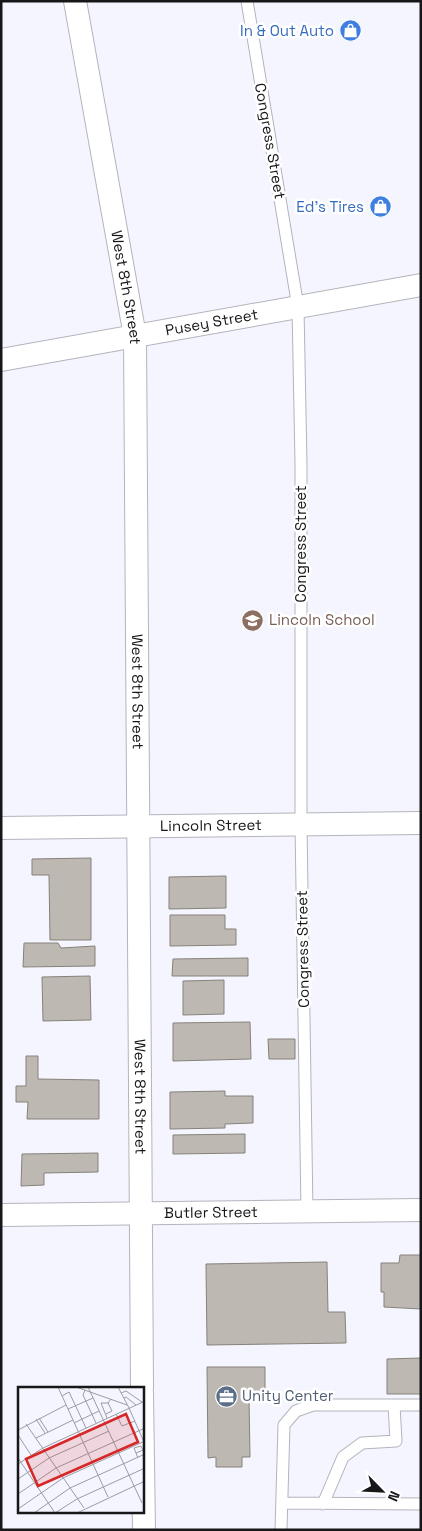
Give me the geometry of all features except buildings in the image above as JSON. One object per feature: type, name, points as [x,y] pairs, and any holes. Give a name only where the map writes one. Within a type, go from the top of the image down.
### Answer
[{"type":"street","name":"West 8th Street","points":[[75,1],[135,336],[142,1387]]},
{"type":"street","name":"Pusey Street","points":[[1,360],[421,285]]},
{"type":"street","name":"Lincoln Street","points":[[1,828],[421,823]]},
{"type":"street","name":"Butler Street","points":[[1,1215],[421,1210]]},
{"type":"street","points":[[144,1514],[144,1530]]},
{"type":"lane","name":"Congress Street","points":[[247,1],[298,307],[301,465],[300,824],[307,1211]]},
{"type":"lane","points":[[281,1530],[284,1425],[296,1411],[313,1405],[421,1405]]},
{"type":"lane","points":[[323,1504],[343,1457],[362,1443],[396,1441],[394,1405]]},
{"type":"lane","points":[[282,1503],[421,1504]]},
{"type":"place","name":"In & Out Auto","points":[[350,31]]},
{"type":"place","name":"Ed's Tires","points":[[380,207]]},
{"type":"place","name":"Lincoln School","points":[[253,620]]},
{"type":"place","name":"Unity Center","points":[[226,1396]]}]
